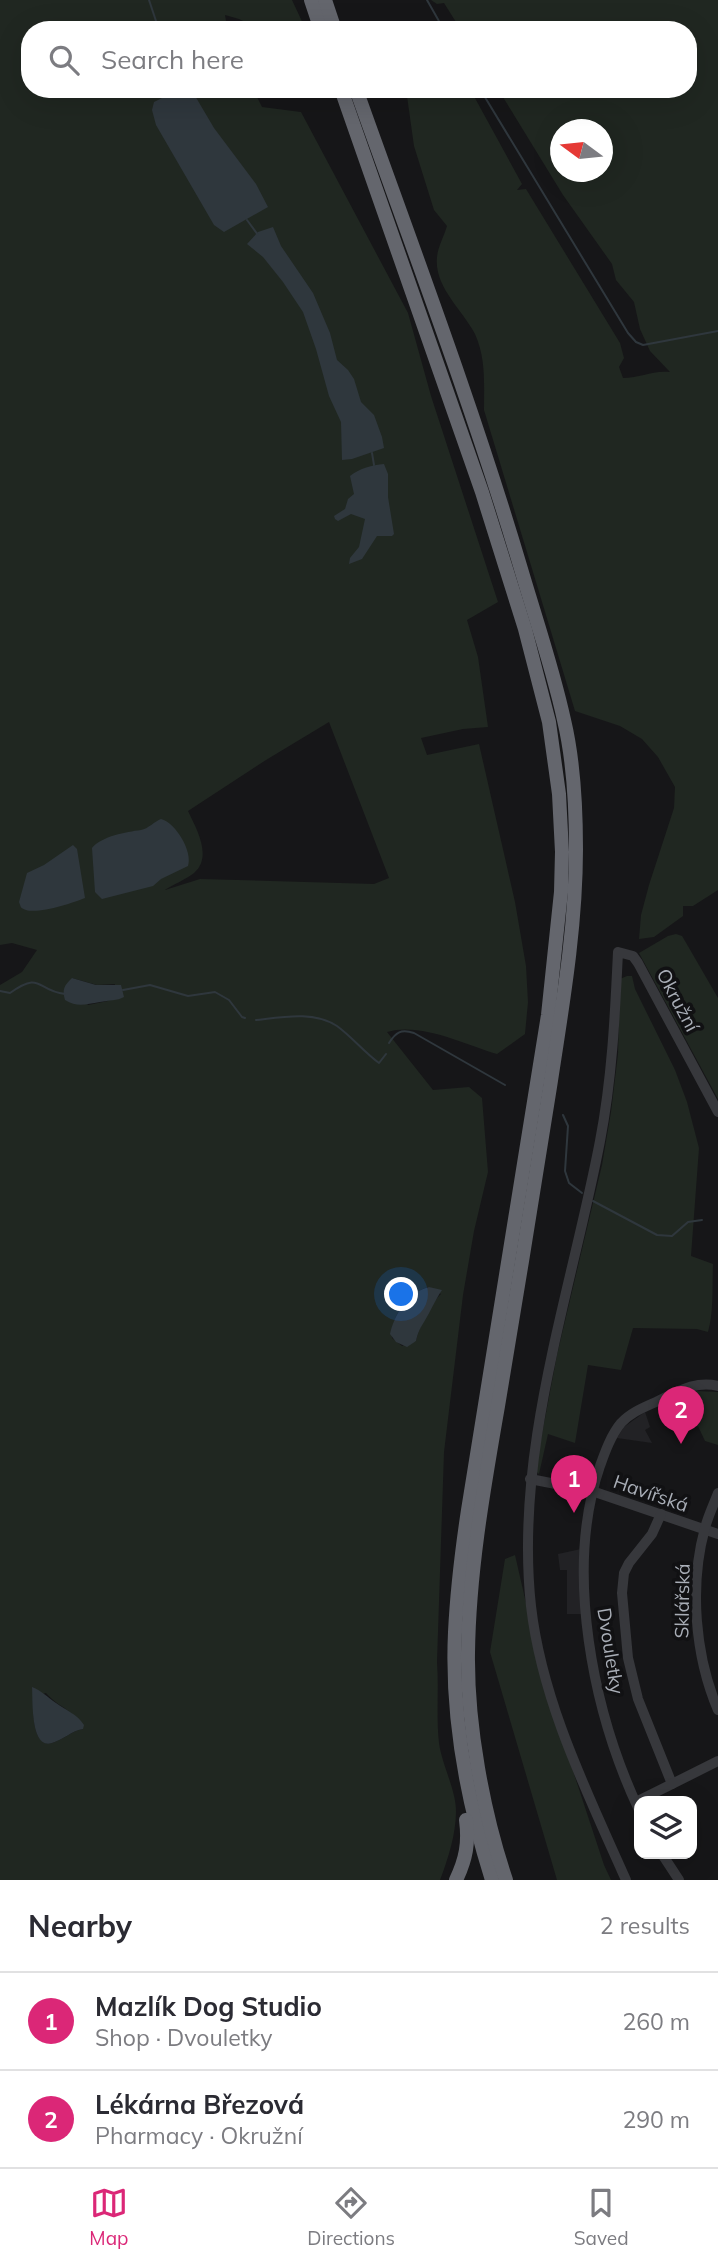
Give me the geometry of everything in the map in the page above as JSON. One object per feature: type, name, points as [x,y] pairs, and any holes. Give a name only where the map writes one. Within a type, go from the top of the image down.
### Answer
[{"type":"highway","points":[[311,0],[318,21]]},
{"type":"highway","points":[[325,0],[332,21]]},
{"type":"highway","points":[[344,98],[482,492],[524,629],[549,722],[561,820],[561,892],[548,1015],[468,1510],[454,1634],[461,1749],[478,1835],[492,1880]]},
{"type":"highway","points":[[359,98],[497,487],[555,682],[571,755],[576,851],[569,954],[486,1476],[468,1651],[472,1723],[489,1822],[506,1880]]},
{"type":"highway","points":[[456,1880],[469,1838],[460,1772],[461,1749]]},
{"type":"highway","points":[[482,1779],[489,1790],[513,1880]]},
{"type":"street","name":"Okružní","points":[[530,1479],[542,1403],[608,1096],[618,952],[633,956],[638,963],[718,1112]]},
{"type":"street","points":[[592,1491],[612,1438],[621,1423],[632,1414],[690,1386],[718,1386]]},
{"type":"street","name":"Havířská","points":[[530,1479],[592,1491],[718,1534]]},
{"type":"street","points":[[530,1479],[528,1573],[540,1658],[571,1751],[626,1880]]},
{"type":"street","name":"Dvouletky","points":[[592,1491],[584,1551],[587,1620],[594,1674],[609,1731],[634,1796]]},
{"type":"street","name":"Sklářská","points":[[718,1493],[704,1529],[699,1560],[696,1620],[705,1678],[718,1710]]},
{"type":"street","points":[[661,1514],[652,1534],[624,1573],[622,1593],[628,1658],[638,1699],[672,1784]]},
{"type":"street","points":[[653,1796],[718,1761]]},
{"type":"street","points":[[665,1859],[679,1880]]},
{"type":"shaded area","points":[[0,0],[292,0],[302,21],[243,21],[225,15],[226,21],[21,21],[21,98],[258,98],[262,107],[301,112],[408,313],[431,396],[498,602],[467,620],[478,657],[488,727],[421,738],[427,755],[479,744],[515,902],[526,966],[528,1002],[525,1034],[497,1054],[428,1032],[387,1032],[433,1090],[469,1087],[482,1098],[488,1172],[463,1295],[444,1452],[437,1662],[438,1723],[439,1743],[456,1811],[455,1829],[440,1880],[0,1880],[0,985],[22,972],[37,950],[12,943],[0,945]],"holes":[[[329,722],[389,878],[374,884],[200,879],[165,890],[187,878],[200,866],[203,851],[188,811]],[[72,978],[97,985],[115,984],[108,1001],[88,1005]],[[429,1287],[441,1294],[426,1316],[416,1341],[402,1346],[392,1338],[397,1314],[414,1294]],[[46,1693],[75,1716],[83,1729],[56,1742],[45,1743],[41,1740],[35,1726],[33,1697]]]},
{"type":"shaded area","points":[[431,0],[718,0],[718,890],[693,906],[683,906],[683,916],[654,937],[639,939],[641,915],[674,808],[675,787],[658,757],[642,739],[620,726],[575,711],[484,410],[484,371],[479,343],[444,288],[437,268],[437,257],[447,226],[434,210],[414,146],[407,98],[475,98],[522,184],[517,190],[526,189],[620,343],[624,358],[619,367],[623,378],[670,372],[650,351],[640,329],[634,302],[616,280],[612,264],[555,182],[613,182],[613,119],[550,119],[550,174],[504,98],[697,98],[697,21],[455,21],[444,3],[437,4]]},
{"type":"shaded area","points":[[162,98],[196,98],[214,128],[256,184],[268,207],[224,232],[214,225],[156,125],[152,110],[154,102]]},
{"type":"shaded area","points":[[273,227],[281,246],[313,293],[330,333],[337,360],[348,370],[354,379],[361,402],[374,415],[384,448],[342,460],[341,422],[329,396],[303,312],[263,257],[247,244],[258,232]]},
{"type":"shaded area","points":[[384,464],[388,474],[388,497],[394,534],[377,536],[362,559],[349,564],[350,558],[359,547],[365,519],[351,514],[338,521],[334,516],[345,509],[348,499],[354,494],[350,476],[366,467]]},
{"type":"shaded area","points":[[161,819],[172,826],[182,839],[188,853],[188,866],[161,879],[153,886],[102,899],[95,892],[92,848],[108,838],[144,829]]},
{"type":"shaded area","points":[[73,845],[77,849],[85,898],[47,909],[32,911],[22,908],[19,902],[27,873]]},
{"type":"shaded area","points":[[676,934],[682,936],[718,998],[718,1099],[639,953]]},
{"type":"shaded area","points":[[632,976],[635,989],[675,1070],[699,1148],[691,1256],[713,1264],[710,1324],[708,1332],[697,1329],[633,1328],[621,1370],[588,1365],[575,1443],[548,1434],[539,1474],[536,1466],[557,1355],[602,1165],[618,1054],[620,979]]},
{"type":"shaded area","points":[[72,978],[96,985],[121,985],[124,997],[78,1005],[65,1000],[65,986]]},
{"type":"shaded area","points":[[429,1287],[442,1290],[416,1341],[407,1347],[396,1342],[390,1334],[399,1312],[408,1299]]},
{"type":"shaded area","points":[[697,1391],[718,1392],[718,1445],[705,1441],[698,1426],[690,1429],[687,1420],[680,1423],[670,1402]]},
{"type":"shaded area","points":[[645,1412],[650,1427],[645,1430],[652,1443],[617,1438],[624,1427]]},
{"type":"shaded area","points":[[581,1549],[583,1614],[567,1614],[567,1570],[560,1570],[558,1554]]},
{"type":"shaded area","points":[[515,1555],[545,1686],[611,1880],[557,1880],[490,1652],[505,1559]]},
{"type":"shaded area","points":[[32,1687],[75,1715],[84,1725],[83,1729],[52,1743],[45,1743],[40,1739],[34,1722]]},
{"type":"waterway","points":[[149,0],[156,21]]},
{"type":"waterway","points":[[427,0],[439,21]]},
{"type":"waterway","points":[[485,98],[636,342],[643,345],[718,331]]},
{"type":"waterway","points":[[247,220],[258,235]]},
{"type":"waterway","points":[[372,453],[374,465]]},
{"type":"waterway","points":[[0,991],[10,993],[20,986],[34,982],[65,994]]},
{"type":"waterway","points":[[123,990],[150,985],[188,996],[215,992],[229,1000],[245,1018]]},
{"type":"waterway","points":[[256,1020],[298,1016],[318,1018],[337,1026],[379,1063],[386,1054]]},
{"type":"waterway","points":[[389,1043],[399,1032],[414,1033],[505,1085]]},
{"type":"waterway","points":[[563,1115],[568,1126],[565,1171],[569,1183],[582,1193]]},
{"type":"waterway","points":[[593,1201],[657,1235],[672,1236],[688,1222],[702,1220]]},
{"type":"place","name":"Lékárna Březová","points":[[681,1444]]},
{"type":"place","name":"Mazlík Dog Studio","points":[[574,1513]]}]
